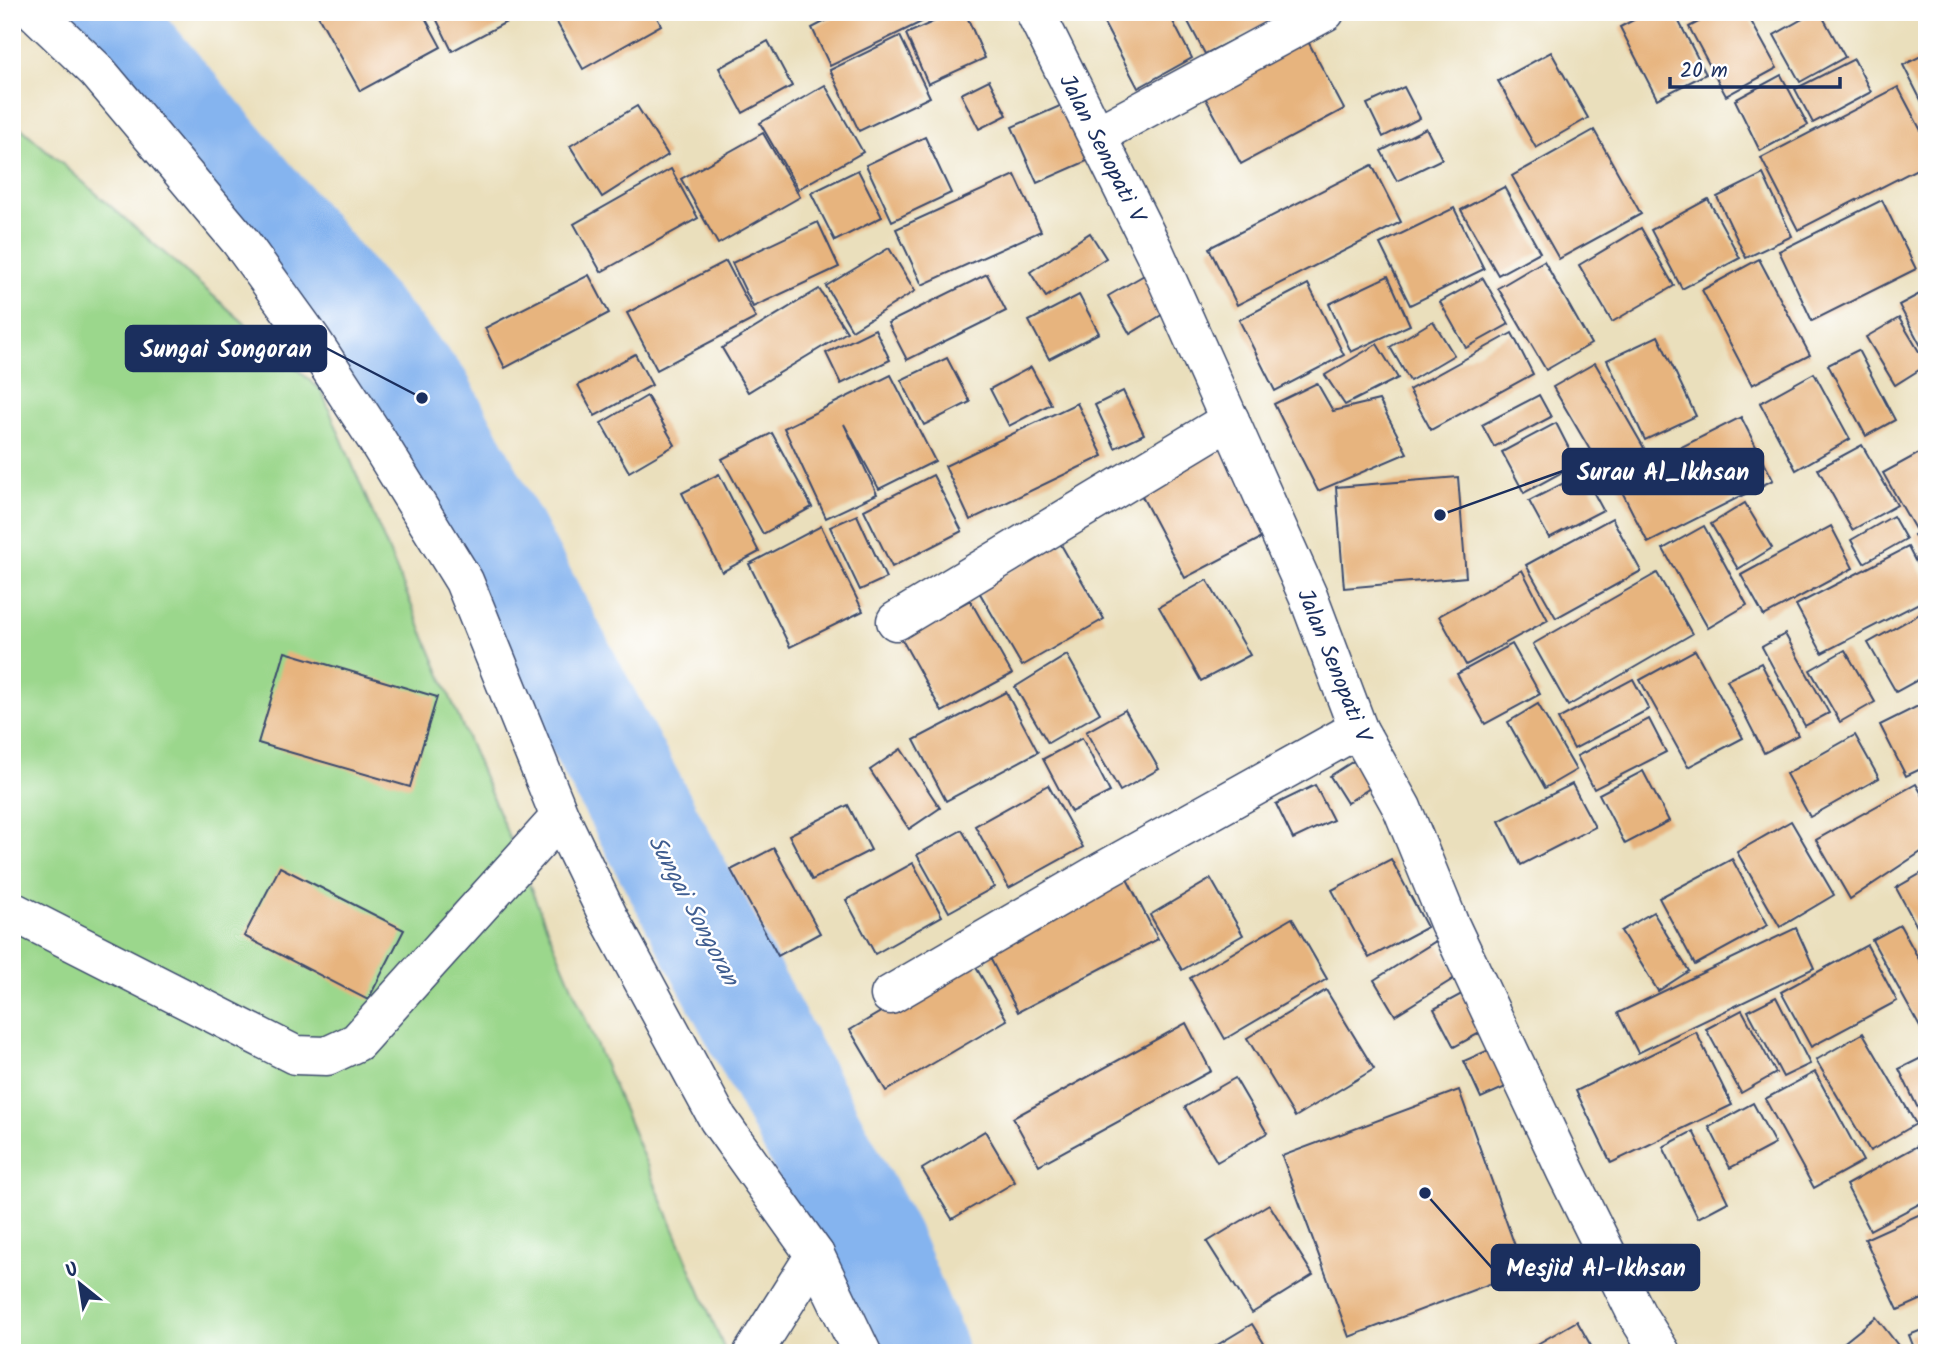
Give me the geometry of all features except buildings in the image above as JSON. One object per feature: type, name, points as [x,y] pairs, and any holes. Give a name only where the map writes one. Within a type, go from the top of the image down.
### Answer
[{"type":"street","points":[[36,12],[97,71],[240,241],[311,339],[464,581],[560,817],[609,918],[718,1119],[815,1255],[862,1353]]},
{"type":"street","name":"Jalan Senopati V","points":[[1035,12],[1155,253],[1308,596],[1358,729],[1402,808],[1449,923],[1566,1172],[1637,1315],[1661,1353]]},
{"type":"street","points":[[1097,135],[1325,12]]},
{"type":"street","points":[[897,621],[1230,420]]},
{"type":"street","points":[[890,995],[1103,871],[1358,729]]},
{"type":"street","points":[[12,911],[295,1055],[327,1055],[357,1042],[560,817]]},
{"type":"street","points":[[753,1353],[815,1255]]},
{"type":"green space","points":[[12,120],[321,390],[726,1353],[12,1353]]},
{"type":"waterway","name":"Sungai Songoran","points":[[96,12],[422,398],[872,1246],[917,1353]]},
{"type":"place","name":"Sungai Songoran","points":[[422,398]]},
{"type":"place","name":"Surau Al_Ikhsan","points":[[1440,515]]},
{"type":"place","name":"Mesjid Al-Ikhsan","points":[[1425,1193]]}]
